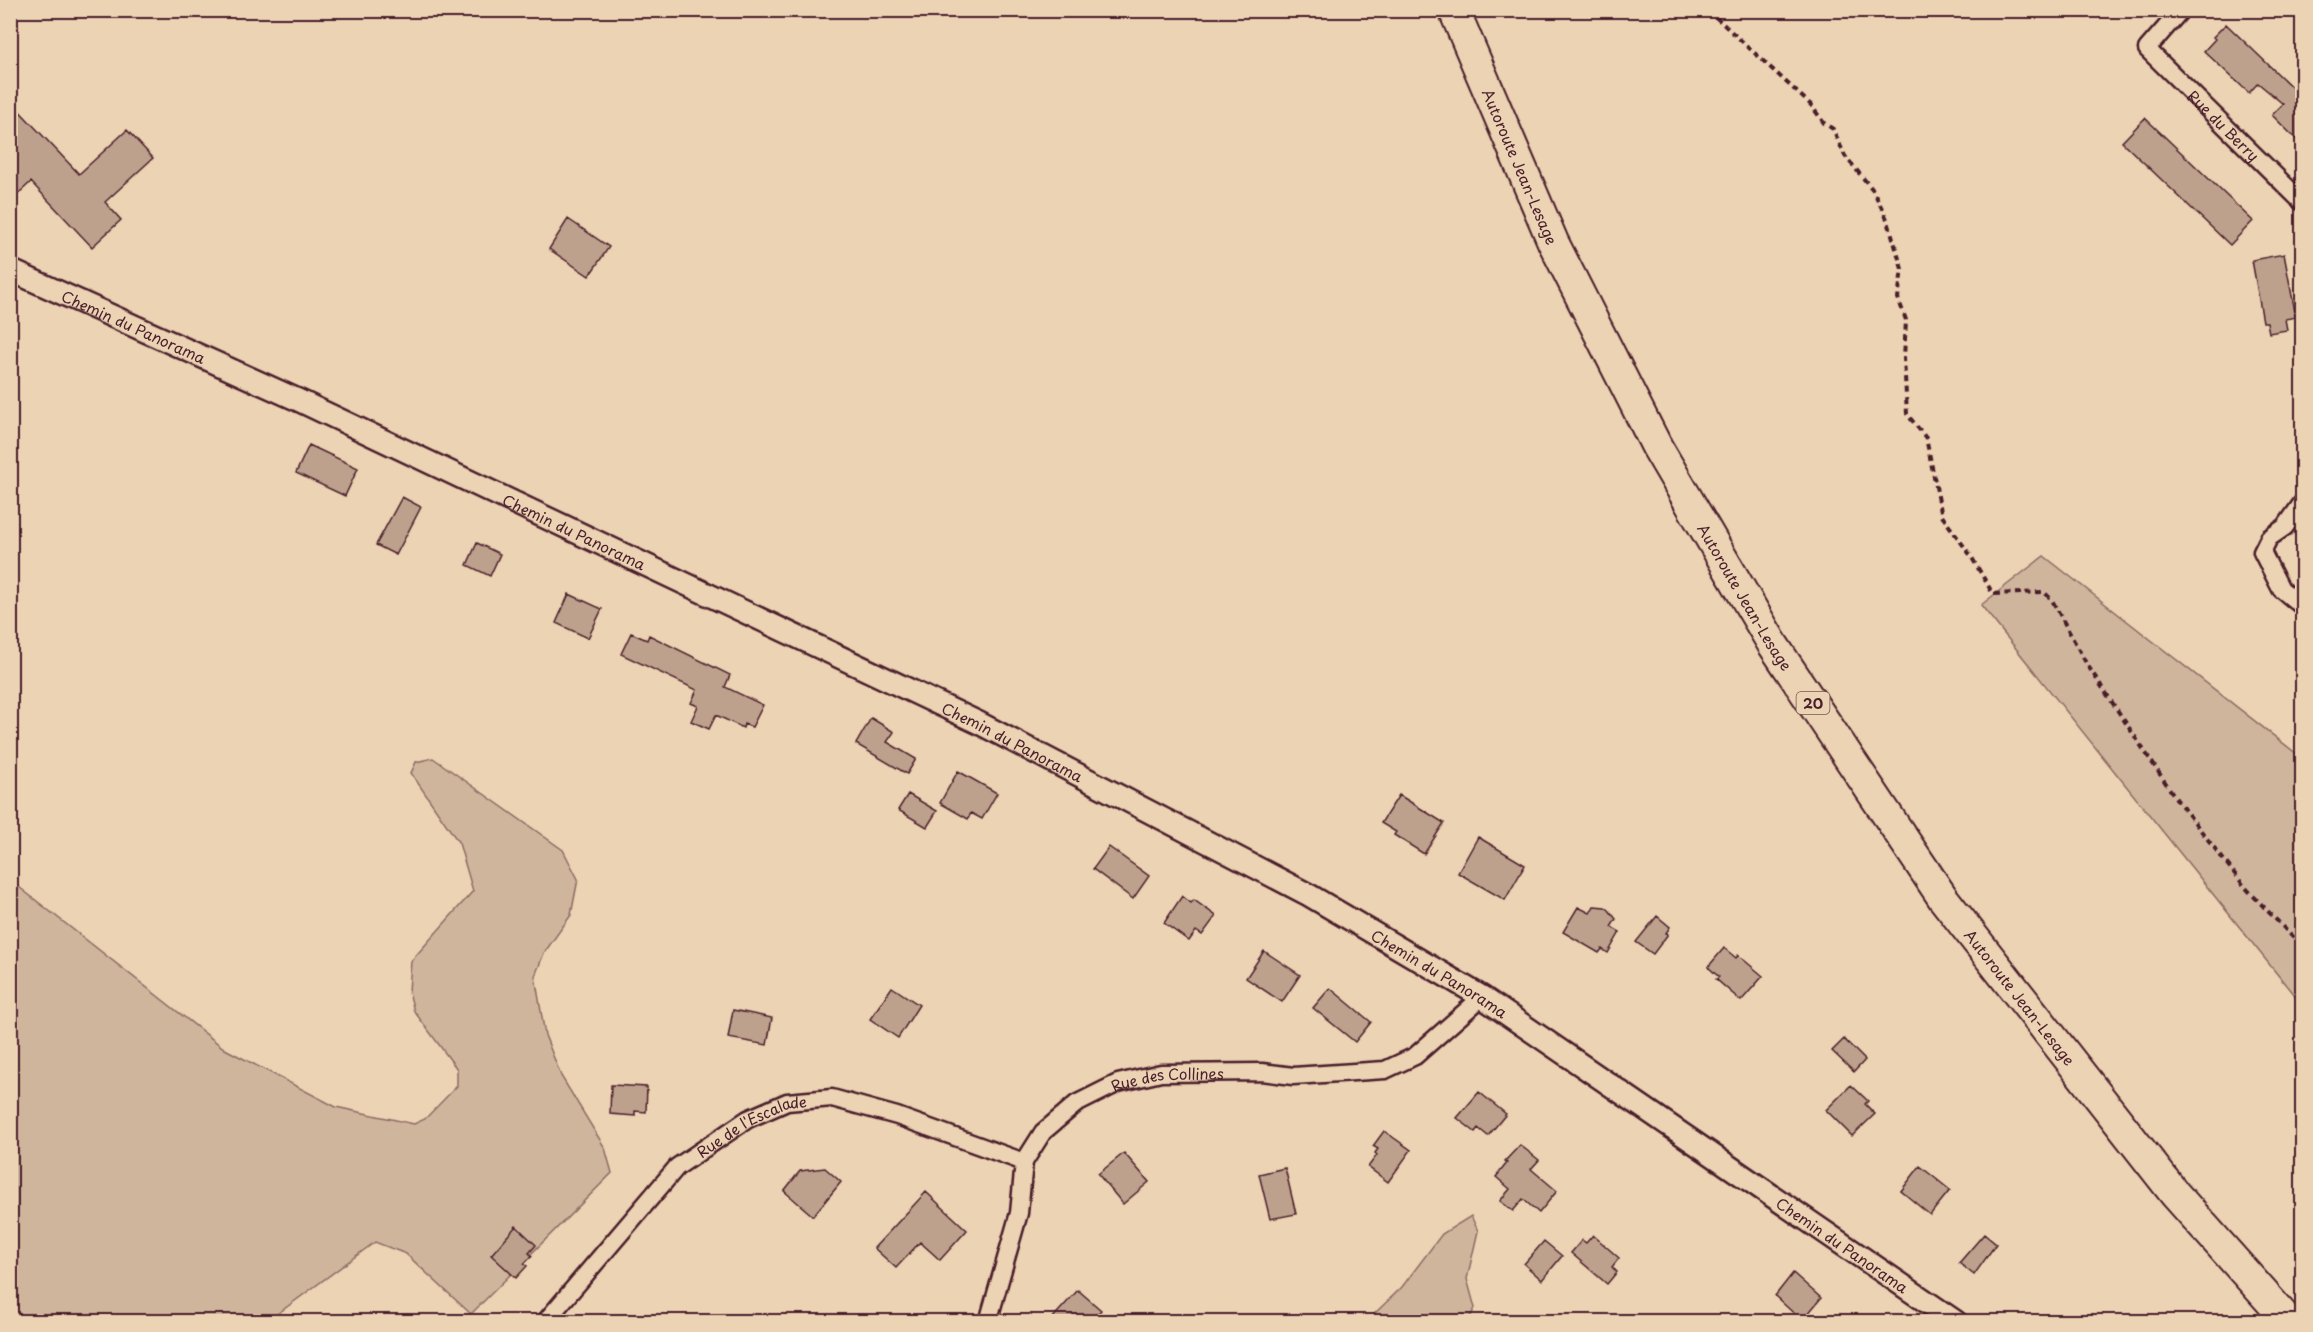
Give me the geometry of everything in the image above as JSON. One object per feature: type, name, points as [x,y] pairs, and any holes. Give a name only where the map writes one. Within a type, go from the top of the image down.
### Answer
[{"type":"highway","name":"Autoroute Jean-Lesage","points":[[1454,10],[1553,242],[1657,447],[1772,643],[1943,898],[2175,1194],[2289,1322]]},
{"type":"street","name":"Rue du Berry","points":[[2181,10],[2147,49],[2302,202]]},
{"type":"street","name":"Chemin du Panorama","points":[[10,270],[298,400],[979,723],[1309,895],[1482,997],[1956,1322]]},
{"type":"street","points":[[2302,503],[2285,527],[2269,538],[2262,552],[2281,589],[2302,606]]},
{"type":"street","name":"Rue des Collines","points":[[988,1322],[1018,1213],[1024,1162],[1043,1132],[1076,1104],[1118,1083],[1161,1073],[1262,1072],[1293,1076],[1385,1070],[1415,1056],[1482,997]]},
{"type":"street","name":"Rue de l'Escalade","points":[[545,1322],[677,1167],[748,1119],[787,1102],[832,1098],[897,1116],[1024,1162]]},
{"type":"path","points":[[1708,10],[1811,105],[1824,123],[1833,129],[1845,156],[1873,190],[1883,211],[1902,269],[1898,298],[1906,320],[1904,358],[1907,414],[1926,438],[1942,516],[1971,556],[1994,594],[2044,592],[2052,600],[2086,663],[2177,800],[2245,887],[2302,947]]},
{"type":"shaded area","points":[[2044,556],[2302,758],[2302,1005],[1981,605]]},
{"type":"shaded area","points":[[433,758],[563,850],[578,879],[571,915],[544,953],[535,976],[545,1035],[561,1076],[605,1148],[612,1173],[471,1314],[406,1254],[375,1242],[276,1315],[273,1321],[11,1321],[10,880],[225,1049],[336,1107],[414,1124],[425,1119],[457,1086],[457,1069],[414,1011],[409,992],[411,961],[473,891],[459,843],[411,773],[416,762]]},
{"type":"shaded area","points":[[1471,1216],[1478,1231],[1467,1279],[1475,1308],[1468,1321],[1367,1321],[1402,1287],[1442,1234]]},
{"type":"building","points":[[2226,24],[2302,97],[2302,145],[2272,115],[2283,104],[2258,83],[2249,93],[2204,51],[2215,39],[2213,37]]},
{"type":"building","points":[[10,101],[79,174],[127,130],[153,158],[105,202],[121,220],[92,247],[31,182],[10,201]]},
{"type":"building","points":[[2145,118],[2253,221],[2230,245],[2122,142]]},
{"type":"building","points":[[568,219],[609,247],[589,276],[549,249]]},
{"type":"building","points":[[2284,254],[2296,317],[2285,319],[2287,330],[2269,333],[2267,322],[2263,322],[2252,260]]},
{"type":"building","points":[[309,445],[358,468],[345,496],[296,473]]},
{"type":"building","points":[[402,497],[421,507],[396,555],[376,545]]},
{"type":"building","points":[[477,543],[500,554],[490,576],[467,565]]},
{"type":"building","points":[[569,594],[602,609],[588,638],[556,623]]},
{"type":"building","points":[[631,633],[647,640],[649,635],[730,675],[725,687],[763,705],[752,727],[744,724],[743,728],[716,715],[709,729],[691,721],[698,706],[691,703],[697,690],[621,654]]},
{"type":"building","points":[[871,718],[894,732],[887,742],[916,759],[907,774],[856,744]]},
{"type":"building","points":[[958,771],[997,793],[982,819],[971,813],[968,819],[940,803]]},
{"type":"building","points":[[908,794],[937,811],[927,827],[898,810]]},
{"type":"building","points":[[1399,795],[1444,823],[1424,854],[1394,835],[1396,832],[1381,823]]},
{"type":"building","points":[[1478,837],[1525,865],[1505,900],[1458,873]]},
{"type":"building","points":[[1109,847],[1149,876],[1133,899],[1093,869]]},
{"type":"building","points":[[1182,896],[1191,903],[1194,900],[1216,916],[1202,935],[1196,931],[1189,941],[1164,923]]},
{"type":"building","points":[[1594,906],[1605,907],[1609,910],[1616,919],[1611,927],[1620,932],[1608,953],[1602,949],[1599,953],[1563,932],[1578,907],[1590,913]]},
{"type":"building","points":[[1657,916],[1670,927],[1666,933],[1668,934],[1653,954],[1636,942]]},
{"type":"building","points":[[1724,948],[1736,958],[1738,955],[1763,976],[1741,1001],[1716,979],[1719,977],[1708,967]]},
{"type":"building","points":[[1264,951],[1300,975],[1282,1002],[1246,978]]},
{"type":"building","points":[[892,987],[919,1005],[898,1038],[870,1019]]},
{"type":"building","points":[[1330,988],[1371,1022],[1355,1042],[1313,1008]]},
{"type":"building","points":[[733,1010],[772,1018],[767,1045],[728,1038]]},
{"type":"building","points":[[1844,1039],[1865,1060],[1854,1072],[1832,1051]]},
{"type":"building","points":[[611,1085],[647,1087],[646,1112],[635,1111],[635,1116],[610,1114]]},
{"type":"building","points":[[1851,1085],[1868,1101],[1865,1104],[1875,1114],[1852,1136],[1826,1110]]},
{"type":"building","points":[[1479,1092],[1506,1114],[1488,1136],[1478,1128],[1475,1132],[1457,1118]]},
{"type":"building","points":[[1384,1131],[1411,1150],[1388,1182],[1368,1167],[1377,1155],[1375,1153],[1378,1149],[1373,1146]]},
{"type":"building","points":[[1520,1145],[1539,1160],[1531,1169],[1557,1191],[1539,1213],[1523,1199],[1513,1211],[1500,1201],[1510,1189],[1496,1177],[1507,1163],[1505,1161]]},
{"type":"building","points":[[1124,1153],[1149,1182],[1123,1204],[1098,1174]]},
{"type":"building","points":[[1920,1166],[1950,1190],[1930,1215],[1901,1191]]},
{"type":"building","points":[[825,1168],[841,1182],[813,1216],[784,1191],[800,1171]]},
{"type":"building","points":[[1285,1168],[1296,1214],[1270,1219],[1259,1174]]},
{"type":"building","points":[[926,1192],[967,1230],[940,1260],[920,1242],[896,1268],[874,1248]]},
{"type":"building","points":[[516,1226],[536,1245],[529,1253],[532,1256],[524,1264],[527,1266],[516,1278],[491,1255]]},
{"type":"building","points":[[1984,1234],[1996,1244],[1974,1275],[1959,1263]]},
{"type":"building","points":[[1593,1235],[1619,1258],[1612,1267],[1617,1272],[1607,1284],[1571,1253],[1582,1240],[1586,1243]]},
{"type":"building","points":[[1544,1241],[1562,1256],[1542,1280],[1524,1264]]},
{"type":"building","points":[[1793,1273],[1821,1298],[1802,1321],[1775,1296]]},
{"type":"building","points":[[1078,1290],[1101,1310],[1090,1322],[1049,1322]]}]
